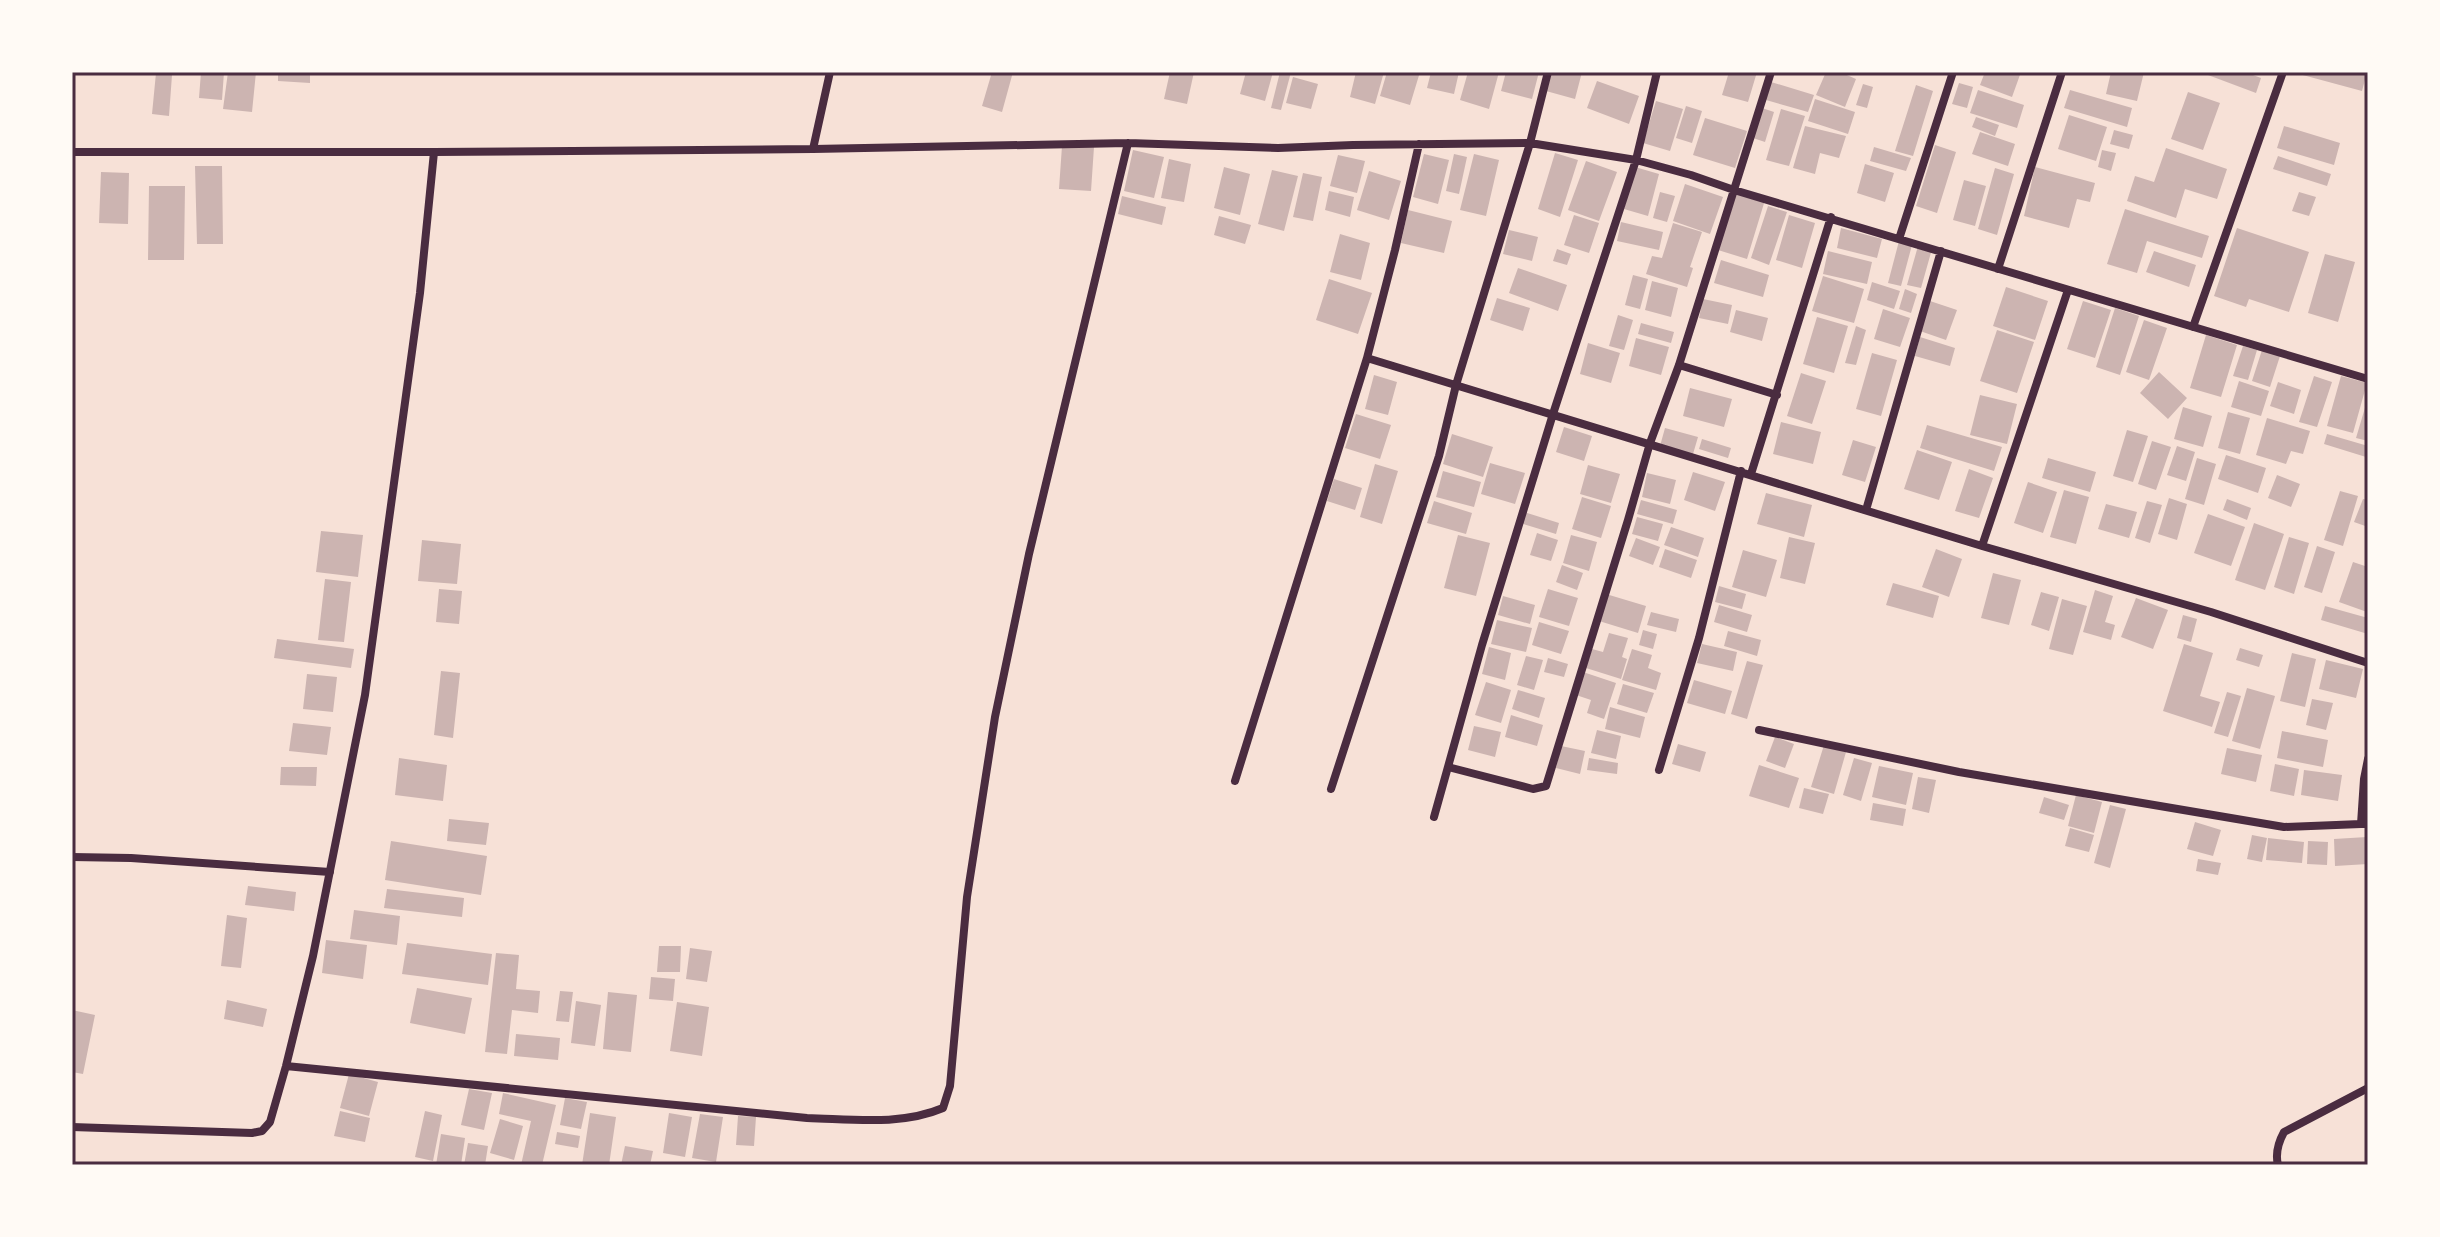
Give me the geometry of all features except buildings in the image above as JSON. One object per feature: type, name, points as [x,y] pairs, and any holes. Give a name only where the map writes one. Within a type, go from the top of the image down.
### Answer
[{"type":"street","points":[[813,149],[830,72]]},
{"type":"street","points":[[1331,789],[1439,456],[1456,385],[1530,143],[1548,72]]},
{"type":"street","points":[[1434,817],[1482,645],[1553,414],[1636,160],[1657,72]]},
{"type":"street","points":[[1448,767],[1533,789],[1546,786],[1650,443],[1679,365],[1771,72]]},
{"type":"street","points":[[1899,239],[1953,72]]},
{"type":"street","points":[[1998,269],[2062,72]]},
{"type":"street","points":[[2193,327],[2283,72]]},
{"type":"street","points":[[286,1066],[807,1118],[888,1120],[943,1108],[950,1086],[967,897],[995,717],[1029,554],[1128,143]]},
{"type":"street","points":[[72,152],[813,149],[1128,143],[1278,148],[1530,143],[1636,160],[1691,175],[2368,379]]},
{"type":"street","points":[[1235,781],[1367,358],[1419,144]]},
{"type":"street","points":[[72,1127],[242,1133],[259,1132],[270,1122],[313,956],[365,695],[420,293],[434,152]]},
{"type":"street","points":[[1751,474],[1831,217]]},
{"type":"street","points":[[1866,510],[1941,251]]},
{"type":"street","points":[[1982,546],[2068,290]]},
{"type":"street","points":[[1367,358],[1982,546],[2211,612],[2368,663]]},
{"type":"street","points":[[1679,365],[1777,395]]},
{"type":"street","points":[[1659,770],[1699,638],[1741,471]]},
{"type":"street","points":[[1759,730],[1959,772],[2284,827],[2365,824],[2364,779],[2368,759]]},
{"type":"street","points":[[72,857],[131,858],[330,872]]},
{"type":"street","points":[[2278,1165],[2276,1156],[2284,1132],[2368,1088]]}]
